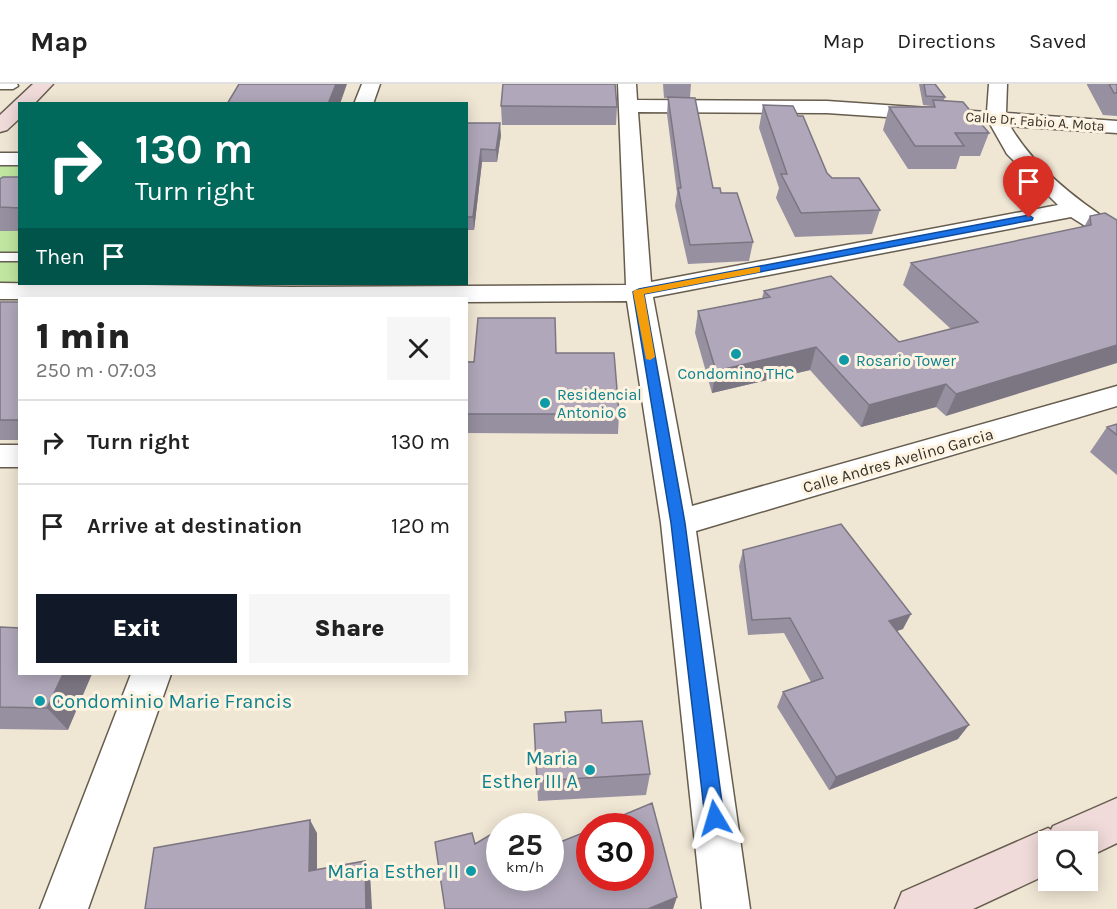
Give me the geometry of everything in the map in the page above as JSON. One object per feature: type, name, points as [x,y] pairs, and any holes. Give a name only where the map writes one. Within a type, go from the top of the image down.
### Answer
[{"type":"street","points":[[25,102],[44,84]]},
{"type":"street","points":[[364,102],[371,84]]},
{"type":"street","points":[[998,84],[996,118],[1014,150],[1075,209],[1117,236]]},
{"type":"street","points":[[628,95],[639,292],[678,523],[726,909]]},
{"type":"street","name":"Calle Dr. Fabio A. Mota","points":[[628,95],[1117,127]]},
{"type":"street","points":[[0,126],[18,109]]},
{"type":"street","points":[[0,159],[18,159]]},
{"type":"street","points":[[12,289],[569,296],[639,292],[1075,209]]},
{"type":"street","name":"Calle Andres Avelino Garcia","points":[[678,523],[1117,396]]},
{"type":"street","points":[[0,456],[18,456]]},
{"type":"street","points":[[64,909],[151,675]]},
{"type":"street","points":[[1093,831],[1117,820]]},
{"type":"street","points":[[919,909],[1038,855]]},
{"type":"lane","points":[[0,257],[18,257]]},
{"type":"green space","points":[[0,165],[18,165],[18,284],[0,284]]},
{"type":"building","points":[[239,84],[336,84],[329,102],[228,102]]},
{"type":"building","points":[[503,84],[615,84],[617,107],[501,106]]},
{"type":"building","points":[[924,84],[935,84],[945,97],[926,96]]},
{"type":"building","points":[[1109,84],[1117,84],[1117,93],[1114,93]]},
{"type":"building","points":[[668,97],[695,98],[713,188],[720,188],[721,193],[737,193],[753,242],[690,245],[678,188],[681,188]]},
{"type":"building","points":[[933,100],[963,102],[989,133],[955,133],[964,146],[915,146],[889,107],[935,107]]},
{"type":"building","points":[[763,105],[793,106],[798,116],[803,116],[827,173],[832,178],[859,178],[880,210],[801,213],[781,174],[787,174]]},
{"type":"building","points":[[468,123],[500,123],[496,150],[481,149],[473,217],[468,217]]},
{"type":"building","points":[[18,177],[18,208],[0,207],[0,179]]},
{"type":"building","points":[[1105,213],[1117,220],[1117,345],[956,394],[946,384],[869,405],[816,347],[716,371],[698,311],[770,297],[764,291],[831,276],[899,342],[978,322],[911,263],[1091,225],[1090,216]]},
{"type":"building","points":[[0,302],[18,302],[18,420],[0,420]]},
{"type":"building","name":"Residencial Antonio 6","points":[[478,318],[555,318],[556,353],[614,353],[619,414],[468,414],[468,362],[474,362]]},
{"type":"building","points":[[1117,424],[1117,435],[1107,427]]},
{"type":"building","points":[[841,524],[911,614],[889,621],[969,725],[836,777],[783,692],[823,678],[790,618],[752,620],[743,550]]},
{"type":"building","points":[[0,627],[18,628],[18,675],[63,675],[47,708],[0,707]]},
{"type":"building","name":"Maria Esther III A","points":[[601,710],[602,723],[642,721],[650,774],[537,781],[534,724],[566,722],[565,712]]},
{"type":"building","name":"Maria Esther II","points":[[652,803],[677,897],[648,909],[445,909],[435,842],[472,833],[475,844],[486,837],[486,891],[564,891],[564,840],[576,836],[576,891],[654,891],[654,813],[628,813]]},
{"type":"building","points":[[310,820],[309,871],[365,861],[366,909],[145,909],[154,848]]},
{"type":"slow traffic","points":[[650,357],[639,292],[757,270]]},
{"type":"place","name":"Condomino THC","points":[[736,354]]},
{"type":"place","name":"Rosario Tower","points":[[844,360]]},
{"type":"place","name":"Residencial Antonio 6","points":[[545,403]]},
{"type":"place","name":"Condominio Marie Francis","points":[[40,701]]},
{"type":"place","name":"Maria Esther III A","points":[[590,770]]},
{"type":"place","name":"Maria Esther II","points":[[471,871]]},
{"type":"route","points":[[715,818],[678,523],[639,292],[1029,218]]}]
